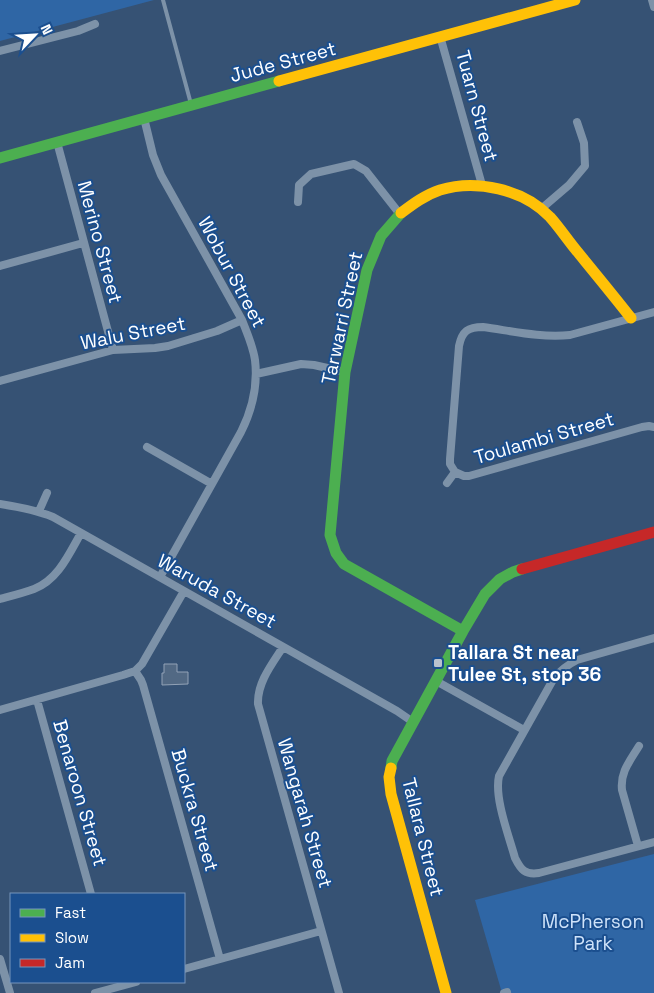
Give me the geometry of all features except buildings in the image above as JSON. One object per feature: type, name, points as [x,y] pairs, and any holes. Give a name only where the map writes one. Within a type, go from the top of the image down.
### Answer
[{"type":"street","name":"Jude Street","points":[[0,158],[575,0]]},
{"type":"street","points":[[652,0],[654,7]]},
{"type":"street","points":[[0,51],[78,31],[95,24]]},
{"type":"street","name":"Tuarn Street","points":[[440,36],[482,185]]},
{"type":"street","name":"Wobur Street","points":[[144,118],[153,154],[161,175],[242,320],[252,346],[256,374],[254,398],[248,418],[160,577]]},
{"type":"street","points":[[541,209],[570,185],[585,166],[584,143],[577,122]]},
{"type":"street","name":"Merino Street","points":[[56,142],[113,350]]},
{"type":"street","points":[[298,202],[299,185],[311,174],[354,164],[366,171],[399,214]]},
{"type":"street","name":"Tarwarri Street","points":[[463,632],[344,564],[336,553],[330,535],[345,372],[372,254],[384,232],[399,214],[418,200],[440,190],[454,186],[482,185],[511,192],[525,198],[541,209],[556,224],[632,318]]},
{"type":"street","points":[[0,266],[83,243]]},
{"type":"street","points":[[455,472],[450,459],[459,346],[460,339],[468,329],[483,327],[546,336],[570,335],[654,312]]},
{"type":"street","name":"Walu Street","points":[[0,381],[113,350],[168,346],[216,331],[242,320]]},
{"type":"street","points":[[256,374],[301,364],[345,372]]},
{"type":"street","name":"Toulambi Street","points":[[447,483],[455,472],[469,476],[642,427],[654,427]]},
{"type":"street","points":[[147,447],[212,484]]},
{"type":"street","points":[[39,511],[47,493]]},
{"type":"street","name":"Waruda Street","points":[[0,504],[39,511],[53,517],[397,711],[412,722]]},
{"type":"street","name":"Tallara Street","points":[[446,993],[391,794],[389,784],[392,761],[463,632],[489,589],[500,579],[513,572],[654,532]]},
{"type":"street","points":[[0,599],[35,589],[54,576],[81,533]]},
{"type":"street","points":[[0,710],[134,671],[142,664],[184,591]]},
{"type":"street","points":[[654,638],[577,660],[567,665],[554,678],[499,776],[498,784],[500,805],[515,858],[525,872],[531,874],[539,873],[654,842]]},
{"type":"street","name":"Wangarah Street","points":[[283,647],[261,684],[257,694],[258,704],[339,993]]},
{"type":"street","name":"Buckra Street","points":[[134,671],[143,685],[220,959]]},
{"type":"street","points":[[436,681],[524,730]]},
{"type":"street","name":"Benaroon Street","points":[[37,700],[91,893]]},
{"type":"street","points":[[638,846],[621,781],[639,746]]},
{"type":"street","points":[[185,969],[321,931]]},
{"type":"street","points":[[0,959],[10,993]]},
{"type":"street","points":[[95,993],[116,984]]},
{"type":"lane","points":[[163,0],[192,105]]},
{"type":"green space","points":[[0,0],[154,0],[0,41]]},
{"type":"green space","name":"McPherson Park","points":[[654,854],[654,993],[502,993],[475,900]]},
{"type":"traffic: fast","points":[[0,158],[279,81]]},
{"type":"traffic: fast","points":[[401,213],[381,236],[367,270],[345,372],[330,535],[336,553],[344,564],[463,631]]},
{"type":"traffic: fast","points":[[391,768],[392,761],[485,594],[500,579],[522,569]]},
{"type":"traffic: slow","points":[[279,81],[575,0]]},
{"type":"traffic: slow","points":[[401,213],[429,194],[454,187],[484,186],[513,193],[539,207],[550,217],[631,318]]},
{"type":"traffic: slow","points":[[391,768],[389,777],[391,794],[446,993]]},
{"type":"traffic: jam","points":[[522,569],[654,532]]},
{"type":"place","name":"Tallara St near Tulee St, stop 36","points":[[438,663]]}]
